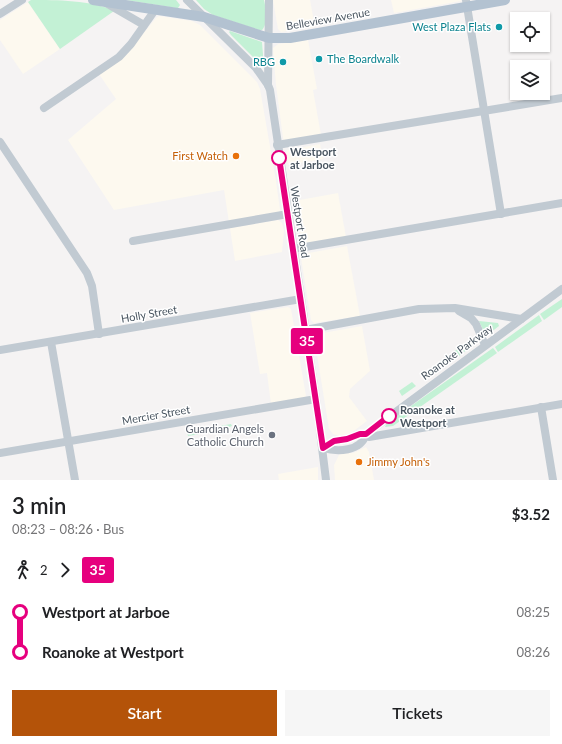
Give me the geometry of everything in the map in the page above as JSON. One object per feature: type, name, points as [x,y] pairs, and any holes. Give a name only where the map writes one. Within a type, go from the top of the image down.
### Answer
[{"type":"main road","name":"Belleview Avenue","points":[[93,0],[204,17],[269,38],[290,38],[466,3],[505,0]]},
{"type":"street","points":[[0,14],[22,0]]},
{"type":"street","name":"Westport Road","points":[[187,0],[256,68],[268,84],[316,399],[326,480]]},
{"type":"street","points":[[268,84],[269,0]]},
{"type":"street","points":[[104,2],[144,25]]},
{"type":"street","points":[[466,3],[501,214]]},
{"type":"street","points":[[44,108],[119,57],[132,44],[155,10]]},
{"type":"street","points":[[277,145],[562,98]]},
{"type":"street","points":[[0,142],[88,273],[92,286],[99,334]]},
{"type":"street","points":[[293,249],[562,203]]},
{"type":"street","points":[[133,241],[288,214]]},
{"type":"street","name":"Roanoke Parkway","points":[[323,448],[334,441],[347,439],[360,434],[366,434],[562,289]]},
{"type":"street","name":"Holly Street","points":[[0,350],[301,299]]},
{"type":"street","points":[[455,308],[471,318],[476,324],[485,345]]},
{"type":"street","points":[[305,330],[419,309],[455,308],[521,319]]},
{"type":"street","points":[[51,342],[74,480]]},
{"type":"street","name":"Mercier Street","points":[[0,454],[316,399]]},
{"type":"street","points":[[366,434],[369,437],[562,404]]},
{"type":"street","points":[[541,407],[553,480]]},
{"type":"shaded area","points":[[273,0],[310,0],[315,27],[281,32],[278,29]]},
{"type":"shaded area","points":[[391,0],[461,0],[461,1],[394,13]]},
{"type":"shaded area","points":[[28,2],[60,49],[23,74],[0,40],[0,20]]},
{"type":"shaded area","points":[[159,16],[192,21],[200,25],[257,82],[260,89],[276,181],[280,210],[279,213],[229,222],[224,190],[114,210],[68,140],[116,99],[99,74],[126,55]]},
{"type":"shaded area","points":[[308,40],[317,89],[313,90],[321,135],[284,141],[276,85],[273,48],[278,44]]},
{"type":"shaded area","points":[[320,144],[323,159],[288,165],[287,150]]},
{"type":"shaded area","points":[[338,193],[346,237],[302,244],[294,201]]},
{"type":"shaded area","points":[[278,220],[282,223],[284,231],[282,252],[235,261],[230,228]]},
{"type":"shaded area","points":[[347,246],[360,316],[314,323],[311,320],[301,255]]},
{"type":"shaded area","points":[[288,307],[291,309],[306,396],[305,398],[271,404],[267,373],[260,374],[250,313]]},
{"type":"shaded area","points":[[362,326],[370,371],[350,389],[349,397],[367,421],[351,433],[344,436],[339,436],[333,434],[329,429],[314,336],[317,334]]},
{"type":"shaded area","points":[[366,447],[369,452],[374,480],[335,480],[334,465],[339,455],[343,453],[353,453]]},
{"type":"shaded area","points":[[318,467],[318,480],[279,480],[278,474]]},
{"type":"green space","points":[[31,0],[85,3],[105,7],[114,11],[60,49],[28,2]]},
{"type":"green space","points":[[126,0],[176,0],[180,5],[176,8]]},
{"type":"green space","points":[[196,0],[264,0],[266,16],[264,27],[262,30],[259,30],[213,15],[204,9]]},
{"type":"green space","points":[[230,31],[262,42],[264,68],[231,35],[229,32]]},
{"type":"green space","points":[[562,299],[562,307],[544,320],[540,314]]},
{"type":"green space","points":[[539,315],[542,321],[498,352],[495,347]]},
{"type":"green space","points":[[479,321],[498,323],[499,326],[486,336]]},
{"type":"green space","points":[[478,335],[479,341],[464,352],[461,347]]},
{"type":"green space","points":[[459,348],[463,353],[428,378],[425,373]]},
{"type":"green space","points":[[493,348],[497,353],[393,426],[385,427],[387,423]]},
{"type":"green space","points":[[412,382],[416,386],[402,396],[399,391]]},
{"type":"green space","points":[[231,424],[232,426],[229,427],[229,429],[188,436],[187,432]]},
{"type":"bus line","name":"35","points":[[279,158],[323,448],[334,441],[347,439],[360,434],[366,434],[389,416]]},
{"type":"place","name":"West Plaza Flats","points":[[499,27]]},
{"type":"place","name":"The Boardwalk","points":[[319,59]]},
{"type":"place","name":"RBG","points":[[283,62]]},
{"type":"place","name":"First Watch","points":[[236,156]]},
{"type":"place","name":"Westport at Jarboe","points":[[279,158]]},
{"type":"place","name":"Roanoke at Westport","points":[[389,416]]},
{"type":"place","name":"Guardian Angels Catholic Church","points":[[272,435]]},
{"type":"place","name":"Jimmy John's","points":[[359,462]]}]
